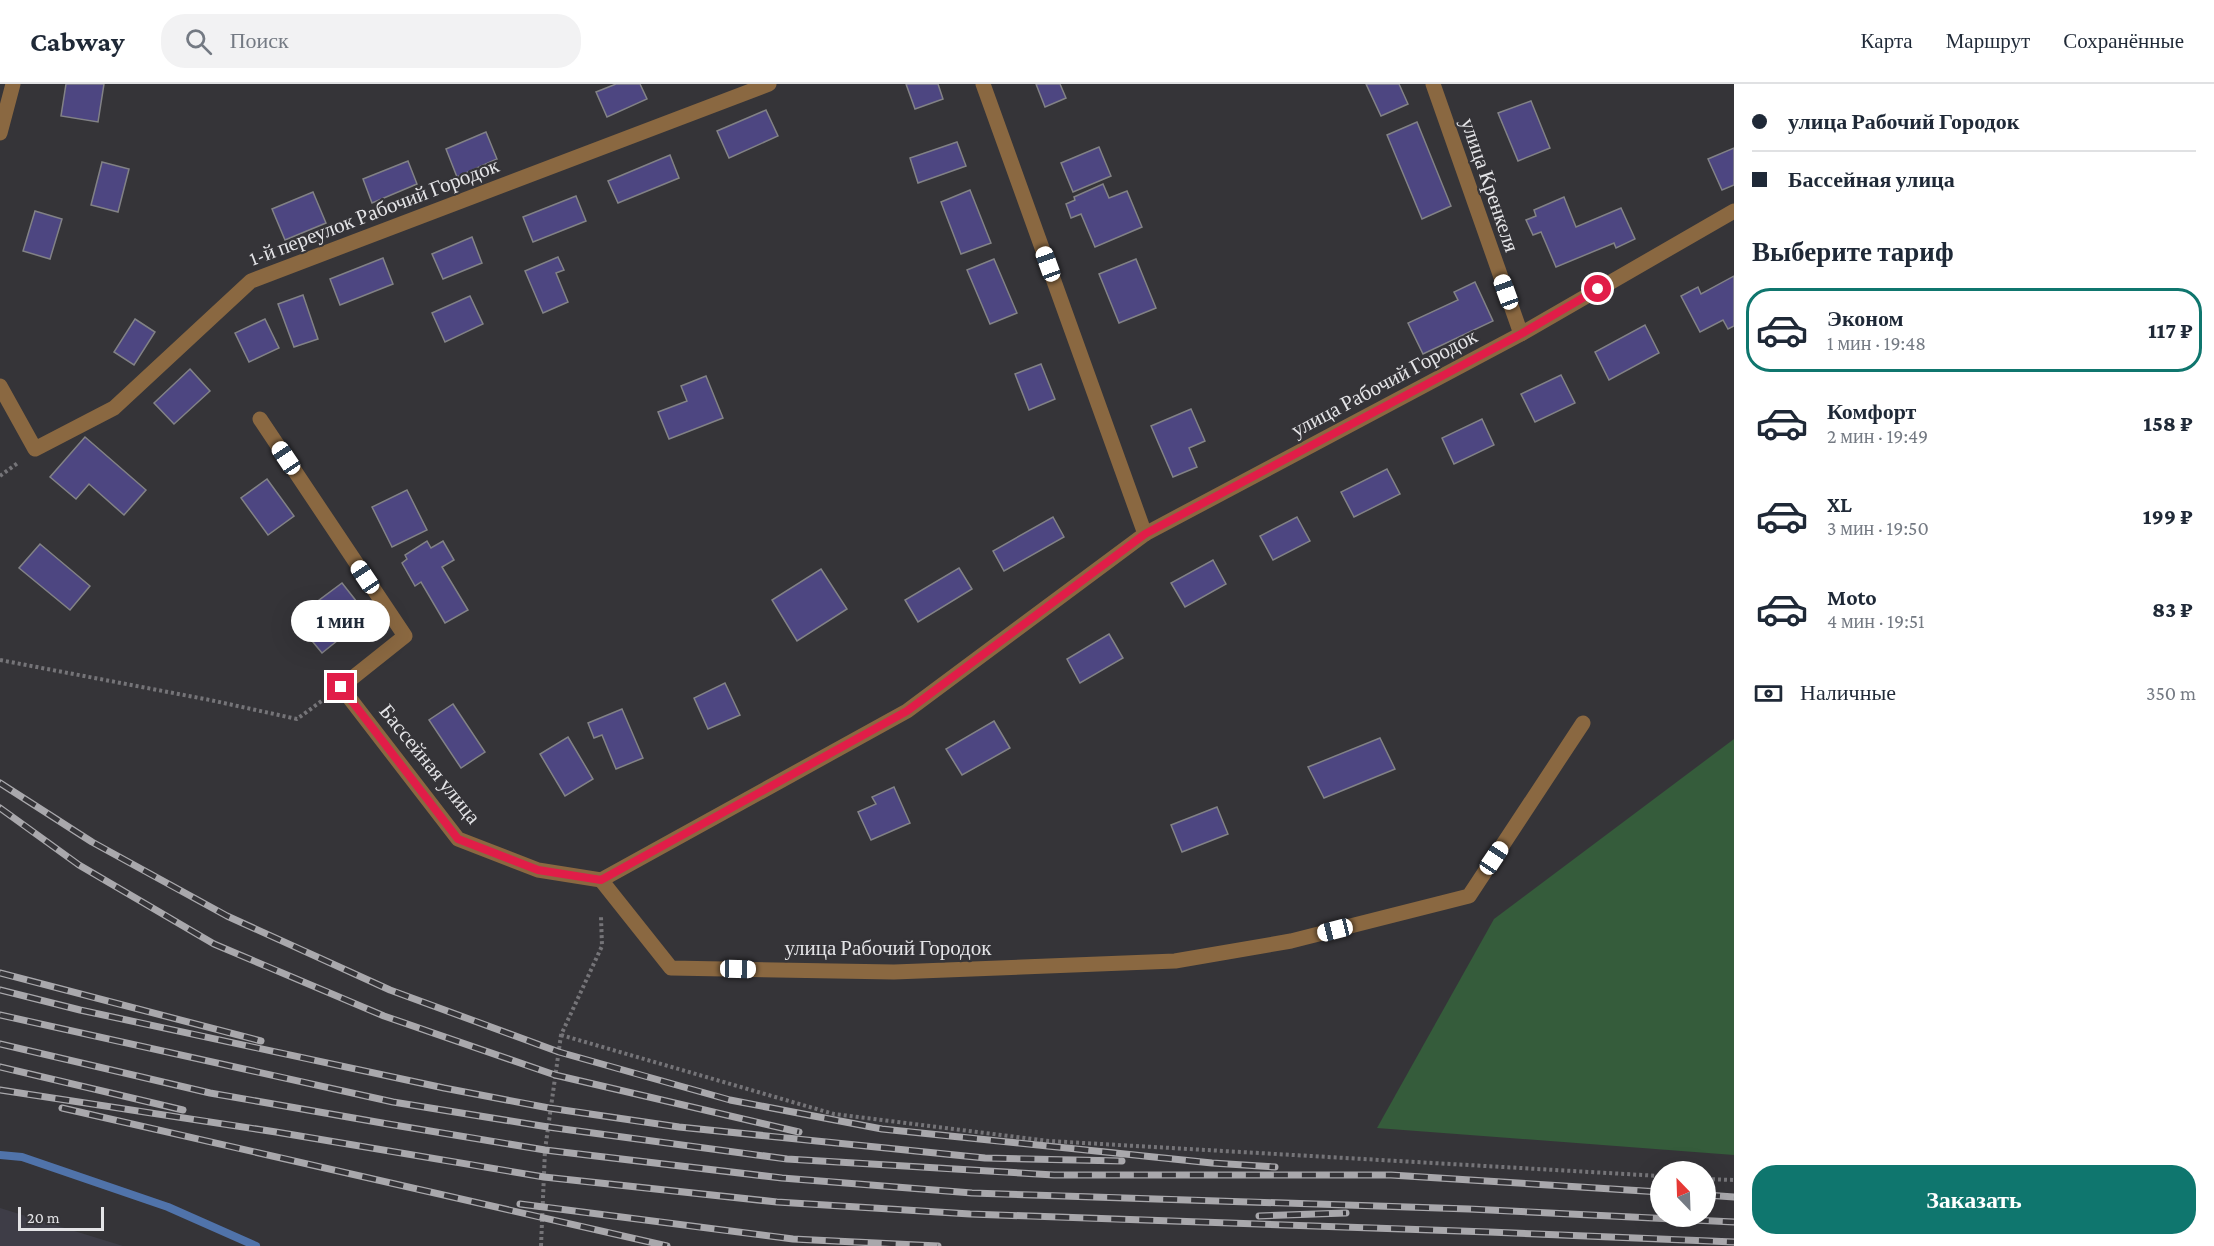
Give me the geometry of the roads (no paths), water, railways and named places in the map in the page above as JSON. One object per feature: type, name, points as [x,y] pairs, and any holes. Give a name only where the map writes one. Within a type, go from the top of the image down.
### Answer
[{"type":"street","points":[[0,133],[13,84]]},
{"type":"street","name":"1-й переулок Рабочий Городок","points":[[0,386],[35,449],[114,408],[251,281],[769,84]]},
{"type":"street","points":[[982,84],[1145,534]]},
{"type":"street","name":"улица Кренкеля","points":[[1432,84],[1521,334]]},
{"type":"street","name":"улица Рабочий Городок","points":[[1583,723],[1469,896],[1291,941],[1175,961],[894,972],[671,968],[601,880],[907,711],[1145,534],[1521,334],[1734,211]]},
{"type":"street","name":"Бассейная улица","points":[[260,419],[405,636],[341,687],[458,839],[538,870],[601,880]]},
{"type":"waterway","points":[[0,1155],[22,1157],[168,1207],[256,1246]]},
{"type":"railway","points":[[0,783],[92,842],[227,916],[390,990],[559,1052],[730,1100],[882,1129],[1212,1163],[1275,1167]]},
{"type":"railway","points":[[0,808],[79,865],[214,944],[384,1016],[555,1075],[799,1132]]},
{"type":"railway","points":[[0,973],[261,1041]]},
{"type":"railway","points":[[0,990],[80,1010],[444,1088],[549,1108],[679,1127],[985,1158],[1122,1161]]},
{"type":"railway","points":[[0,1015],[393,1102],[548,1127],[787,1159],[1054,1175],[1391,1175],[1650,1191]]},
{"type":"railway","points":[[0,1044],[210,1093],[388,1124],[545,1150],[782,1178],[972,1193],[1469,1209],[1734,1222]]},
{"type":"railway","points":[[0,1067],[183,1110]]},
{"type":"railway","points":[[0,1090],[276,1132],[544,1177],[777,1202],[970,1214],[1734,1242]]},
{"type":"railway","points":[[62,1108],[667,1246]]},
{"type":"railway","points":[[1716,1196],[1734,1197]]},
{"type":"railway","points":[[520,1204],[793,1239],[938,1246]]},
{"type":"railway","points":[[1259,1216],[1346,1213]]}]
